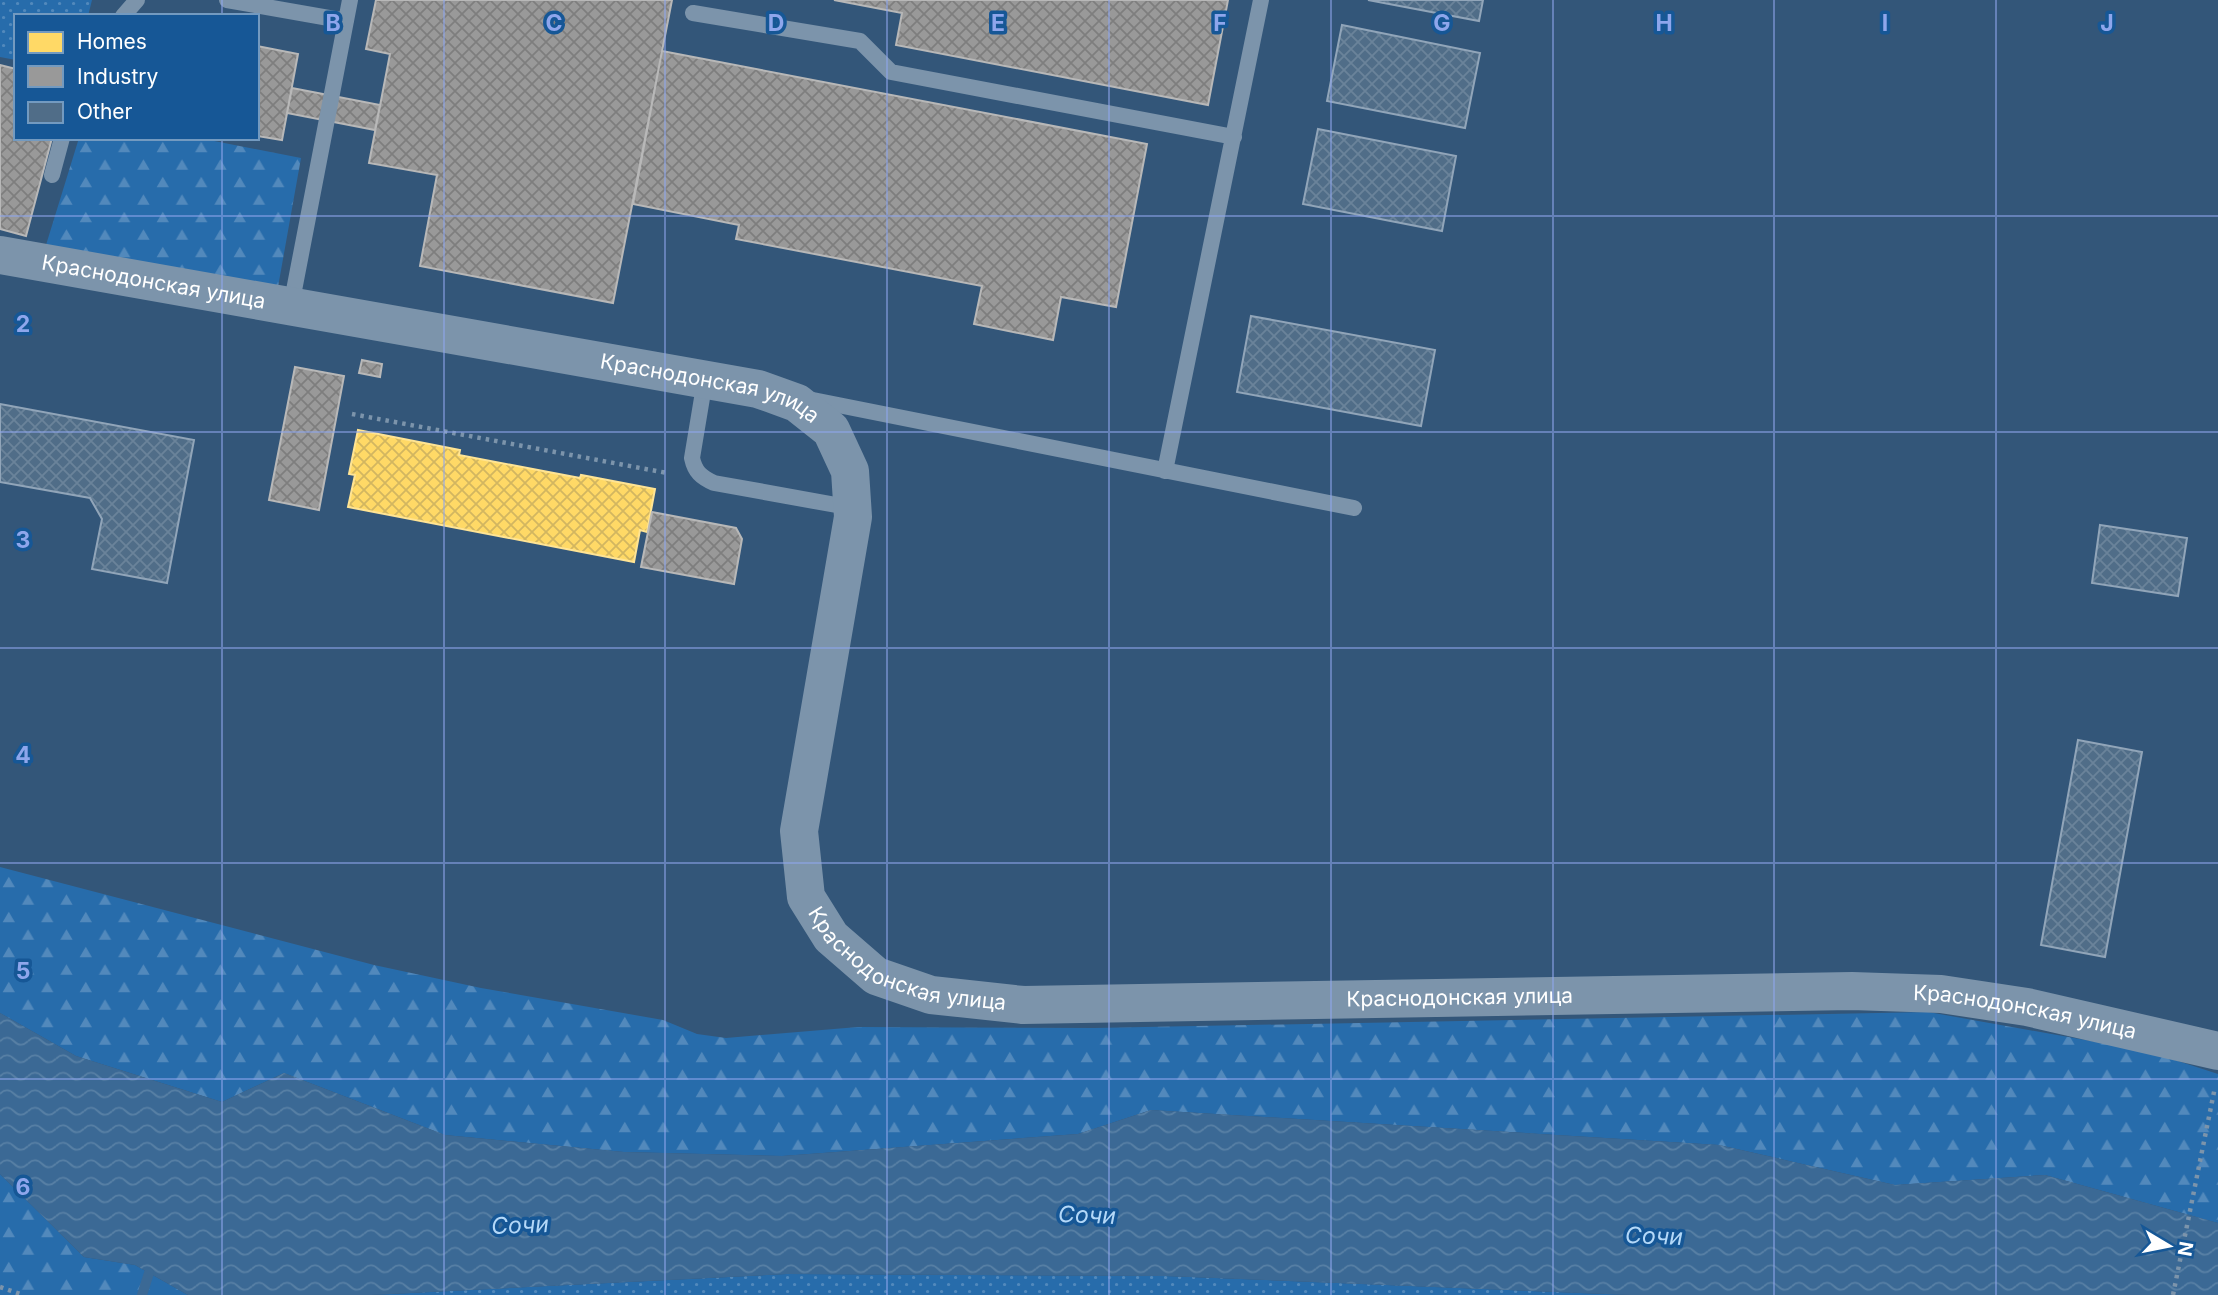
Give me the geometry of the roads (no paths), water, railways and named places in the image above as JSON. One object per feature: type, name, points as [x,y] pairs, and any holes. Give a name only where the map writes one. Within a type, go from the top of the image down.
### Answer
[{"type":"street","name":"Краснодонская улица","points":[[0,255],[758,389],[797,402],[831,430],[849,471],[853,508],[799,831],[806,897],[831,937],[876,976],[931,995],[1023,1006],[1852,991],[1941,994],[2027,1007],[2216,1069]]},
{"type":"lane","points":[[125,14],[137,0]]},
{"type":"lane","points":[[227,0],[346,21]]},
{"type":"lane","points":[[291,306],[350,0]]},
{"type":"lane","points":[[1165,471],[1261,0]]},
{"type":"lane","points":[[693,13],[860,41],[891,72],[1234,137]]},
{"type":"lane","points":[[52,175],[61,140]]},
{"type":"lane","points":[[705,380],[692,458],[694,469],[701,477],[714,482],[853,508]]},
{"type":"lane","points":[[758,389],[1354,508]]},
{"type":"water","name":"Сочи","points":[[0,1013],[76,1056],[222,1102],[284,1073],[445,1135],[624,1152],[782,1156],[1078,1134],[1151,1110],[1719,1145],[1895,1185],[2045,1175],[2218,1223],[2218,1295],[1631,1295],[1165,1276],[787,1274],[371,1295],[188,1295],[135,1265],[84,1257],[0,1174]]},
{"type":"waterway","points":[[142,1295],[149,1273]]}]
